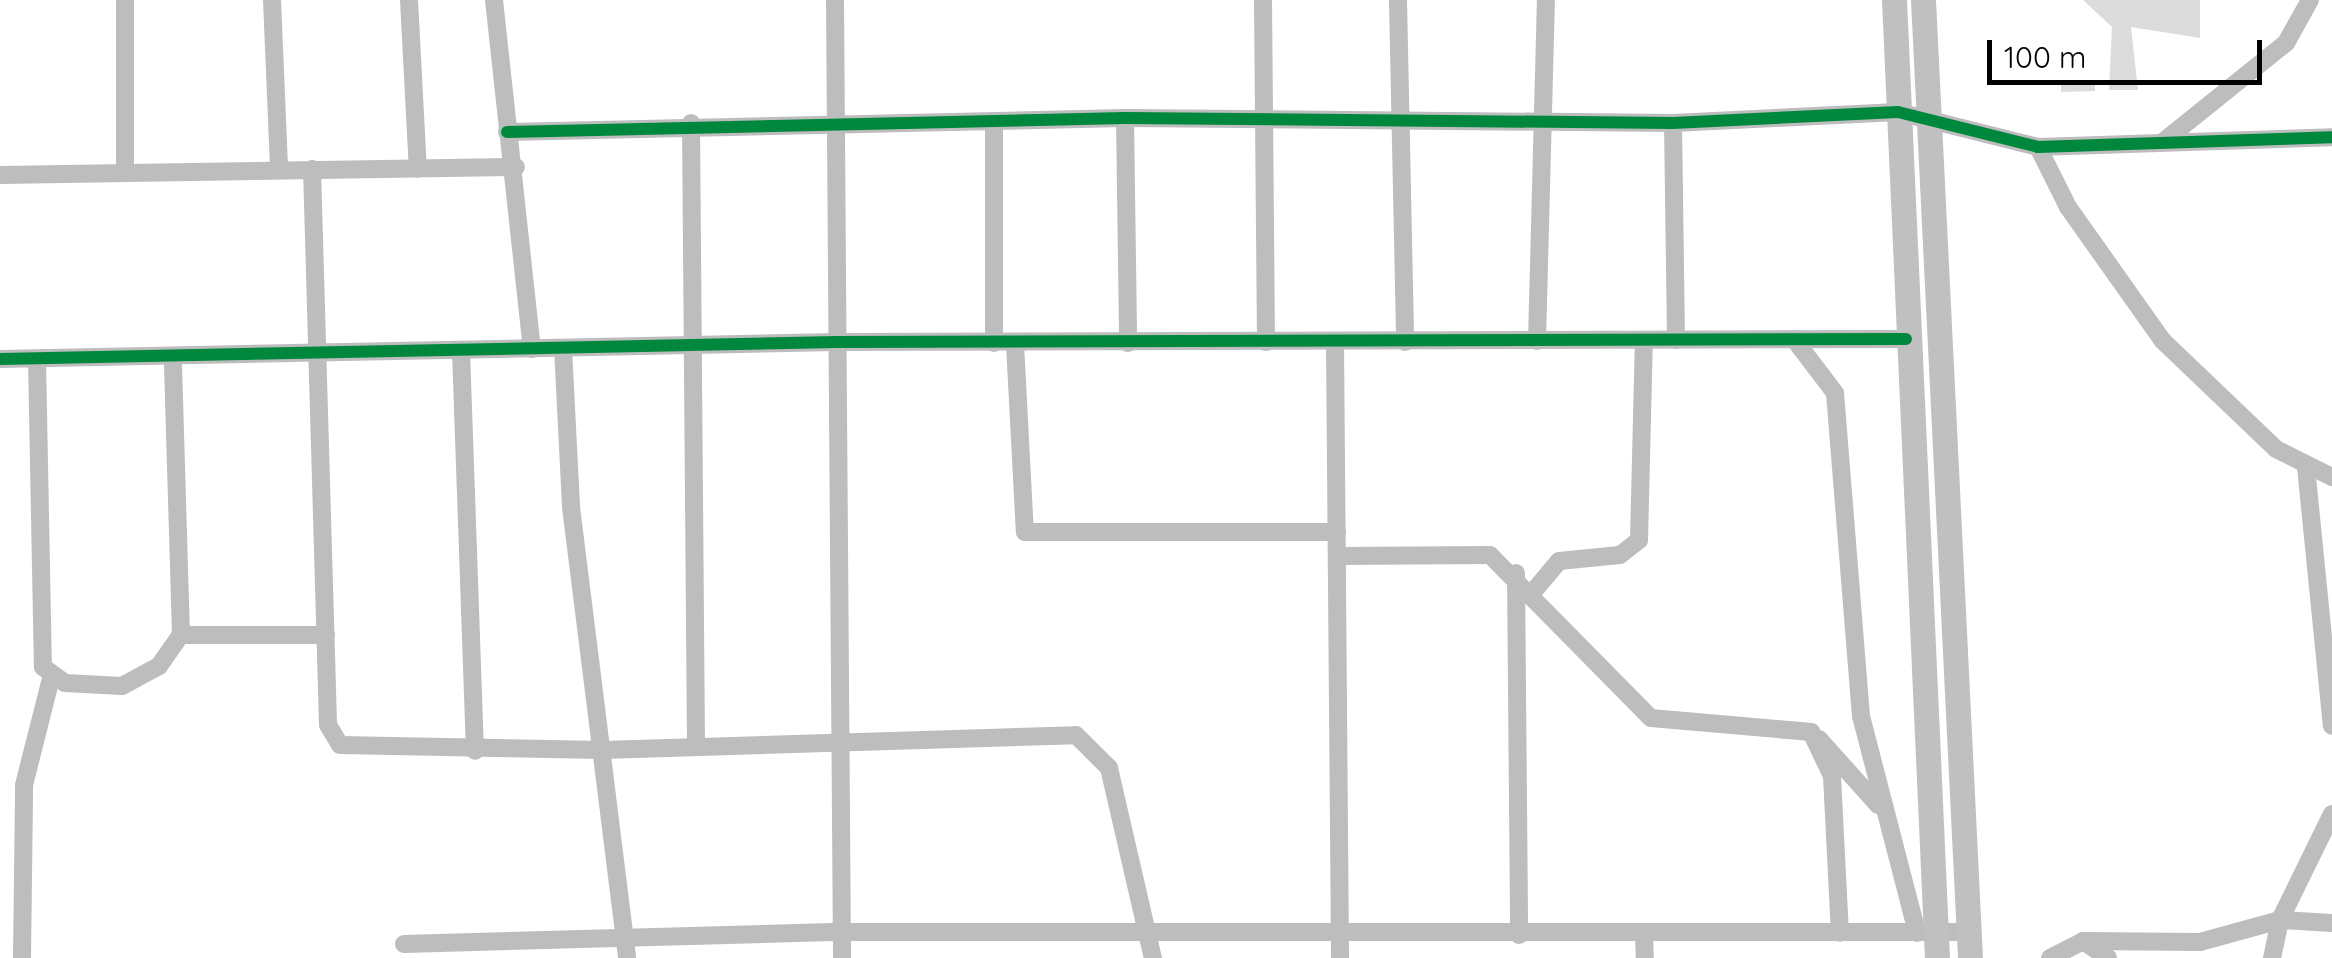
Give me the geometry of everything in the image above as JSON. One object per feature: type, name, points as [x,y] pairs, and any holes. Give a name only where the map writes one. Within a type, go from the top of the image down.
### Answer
[{"type":"main road","points":[[1894,0],[1926,932],[1938,958]]},
{"type":"main road","points":[[1923,0],[1969,945]]},
{"type":"street","points":[[125,0],[125,168]]},
{"type":"street","points":[[272,0],[279,168]]},
{"type":"street","points":[[410,0],[418,170]]},
{"type":"street","points":[[494,0],[507,132],[516,167],[532,348]]},
{"type":"street","points":[[834,0],[839,126],[838,741],[842,958]]},
{"type":"street","points":[[1263,0],[1266,342]]},
{"type":"street","points":[[1398,0],[1405,342]]},
{"type":"street","points":[[1537,341],[1546,0]]},
{"type":"street","points":[[2163,141],[2286,43],[2310,0]]},
{"type":"street","points":[[507,132],[691,123],[839,126],[1125,118],[1673,123],[1898,112],[1926,115],[2038,147],[2332,137]]},
{"type":"street","points":[[1125,118],[1128,343]]},
{"type":"street","points":[[994,122],[994,343]]},
{"type":"street","points":[[691,123],[687,348],[696,748]]},
{"type":"street","points":[[1673,123],[1676,340]]},
{"type":"street","points":[[2038,147],[2068,207],[2163,341],[2218,400],[2306,467],[2332,477]]},
{"type":"street","points":[[0,175],[125,168],[516,167]]},
{"type":"street","points":[[312,168],[328,724],[340,745],[604,750],[1076,735],[1095,746],[1130,828],[1153,938],[1153,958]]},
{"type":"street","points":[[1794,339],[1834,394],[1844,439],[1860,716],[1881,809],[1926,932]]},
{"type":"street","points":[[0,359],[837,342],[1906,339]]},
{"type":"street","points":[[1533,592],[1568,556],[1620,555],[1639,540],[1644,341]]},
{"type":"street","points":[[1335,342],[1340,958]]},
{"type":"street","points":[[1015,344],[1025,532],[1338,532]]},
{"type":"street","points":[[562,348],[571,507],[627,958]]},
{"type":"street","points":[[461,351],[475,750]]},
{"type":"street","points":[[22,958],[24,786],[51,678],[40,631],[37,358]]},
{"type":"street","points":[[51,678],[122,686],[146,678],[181,636],[173,358]]},
{"type":"street","points":[[2306,467],[2332,726]]},
{"type":"street","points":[[1336,556],[1490,554],[1516,573],[1651,718],[1811,732],[1881,809]]},
{"type":"street","points":[[1516,573],[1519,935]]},
{"type":"street","points":[[181,636],[326,634]]},
{"type":"street","points":[[1811,732],[1832,776],[1840,933]]},
{"type":"street","points":[[2272,958],[2280,920],[2332,814]]},
{"type":"street","points":[[2050,958],[2084,941],[2200,942],[2280,920],[2332,922]]},
{"type":"street","points":[[404,944],[625,934],[842,932],[1153,938],[1926,932],[1969,945]]},
{"type":"street","points":[[1644,934],[1645,958]]},
{"type":"street","points":[[2084,941],[2108,958]]},
{"type":"building","points":[[2083,0],[2200,0],[2200,38],[2131,27],[2138,90],[2109,90],[2112,27]]},
{"type":"building","points":[[2061,81],[2095,81],[2095,91],[2061,92]]},
{"type":"cycle path","points":[[507,132],[1125,118],[1673,123],[1898,112],[2038,147],[2332,137]]},
{"type":"cycle path","points":[[0,359],[837,342],[1906,339]]}]
